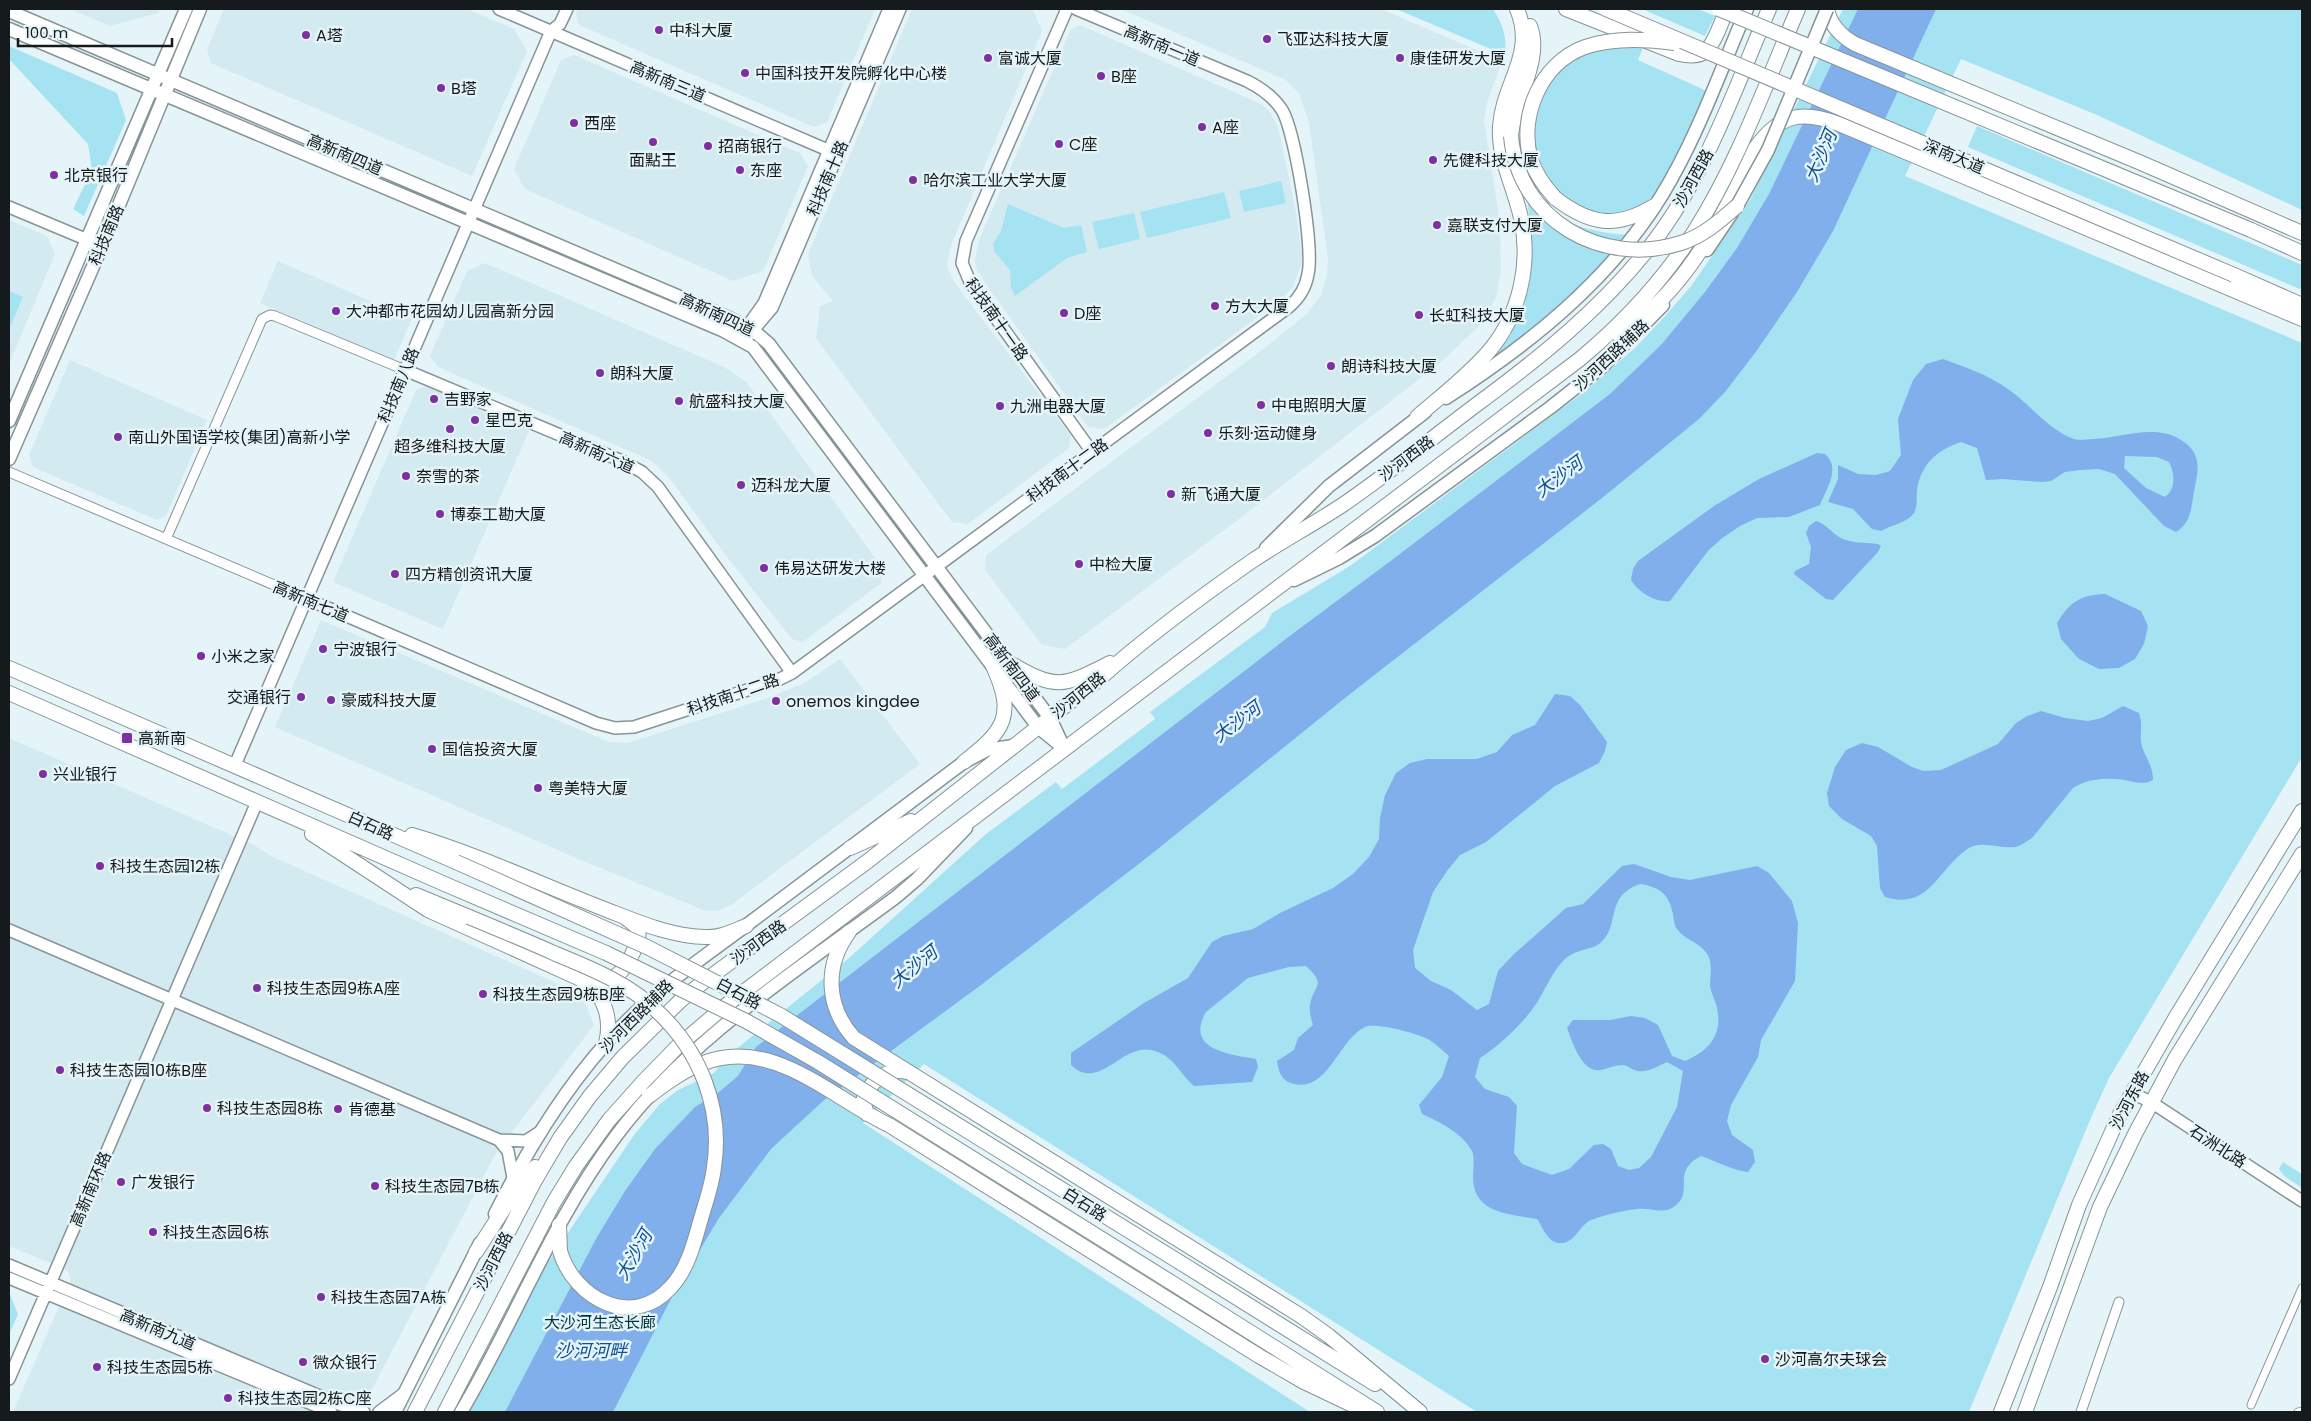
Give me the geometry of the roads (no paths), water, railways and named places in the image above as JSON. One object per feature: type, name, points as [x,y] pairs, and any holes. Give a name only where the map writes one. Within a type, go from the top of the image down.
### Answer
[{"type":"main road","name":"科技南路","points":[[9,420],[186,9]]},
{"type":"main road","name":"科技南路","points":[[9,459],[102,246],[200,9]]},
{"type":"main road","points":[[1518,9],[1531,28],[1534,50],[1514,112],[1511,136],[1516,164],[1528,191],[1539,206],[1568,231],[1608,247],[1629,250],[1655,249],[1682,243],[1710,230],[1737,206]]},
{"type":"main road","points":[[1417,418],[1490,350],[1508,322],[1519,293],[1525,263],[1524,234],[1518,203],[1506,171],[1500,126],[1505,100],[1523,50],[1523,32],[1518,9]]},
{"type":"main road","points":[[1566,9],[1679,54],[1690,56],[1704,53],[1710,48],[1725,10],[2302,253]]},
{"type":"main road","name":"深南大道","points":[[1606,9],[2302,305]]},
{"type":"main road","points":[[1254,560],[1329,486],[1417,418],[1507,358],[1566,308],[1608,266],[1654,206],[1689,147],[1747,9]]},
{"type":"main road","name":"沙河西路","points":[[415,1412],[534,1182],[574,1117],[623,1057],[681,1000],[868,861],[1098,680],[1126,654],[1254,560],[1343,504],[1522,371],[1582,320],[1653,243],[1686,193],[1714,140],[1769,9]]},
{"type":"main road","name":"沙河西路","points":[[445,1412],[554,1202],[593,1141],[625,1101],[678,1046],[705,1022],[1064,748],[1598,345],[1645,295],[1694,233],[1728,169],[1798,9]]},
{"type":"main road","points":[[1827,9],[1832,24],[1847,39],[1935,79],[2139,162],[2302,233]]},
{"type":"main road","name":"沙河西路辅路","points":[[1274,591],[1357,548],[1462,473],[1578,387],[1653,316],[1680,286],[1717,238],[1737,206],[1768,150],[1827,9]]},
{"type":"main road","name":"高新南四道","points":[[9,12],[751,328],[770,344],[937,566],[1050,718],[1064,748]]},
{"type":"main road","name":"高新南四道","points":[[9,29],[742,340],[759,353],[1038,727],[1064,748]]},
{"type":"main road","points":[[1654,206],[1632,218],[1607,222],[1580,215],[1555,198],[1534,168],[1527,134],[1529,114],[1535,96],[1548,73],[1571,53],[1584,47],[1618,40],[1665,42],[1713,54]]},
{"type":"main road","points":[[1598,345],[1621,332],[1644,314],[1668,291],[1693,261],[1728,206],[1756,147],[1770,131],[1791,117],[1807,115],[1833,122],[1901,150],[2302,319]]},
{"type":"main road","points":[[1010,664],[1037,678],[1061,684],[1072,682],[1126,654]]},
{"type":"main road","points":[[964,762],[991,741],[999,729],[1004,715],[1004,693],[993,666]]},
{"type":"main road","name":"白石路","points":[[10,669],[357,818],[648,947],[780,1015],[1420,1412]]},
{"type":"main road","name":"白石路","points":[[9,693],[283,814],[606,952],[746,1021],[818,1062],[1377,1412]]},
{"type":"main road","name":"沙河西路辅路","points":[[395,1412],[513,1178],[540,1132],[606,1043],[655,994],[693,963],[746,926],[964,762],[987,750],[1012,746]]},
{"type":"main road","points":[[461,1412],[559,1225],[601,1156],[649,1096],[710,1037],[912,883],[988,806]]},
{"type":"main road","name":"沙河东路","points":[[2001,1412],[2050,1288],[2079,1205],[2103,1148],[2132,1092],[2176,1017],[2302,811]]},
{"type":"main road","points":[[850,848],[929,812]]},
{"type":"main road","points":[[283,814],[379,879],[445,919],[577,977],[595,982],[610,980],[622,972],[626,966],[639,935],[634,924],[617,914]]},
{"type":"main road","points":[[357,818],[456,848],[557,891],[617,914],[677,933],[698,937],[724,935],[746,926]]},
{"type":"main road","name":"沙河东路","points":[[2025,1412],[2100,1208],[2151,1102],[2194,1026],[2302,854]]},
{"type":"main road","points":[[379,879],[598,972],[635,993],[657,1010],[683,1040],[696,1062],[710,1094],[716,1143],[712,1178],[691,1251],[681,1273],[671,1288],[659,1297],[644,1304],[626,1306],[609,1304],[595,1298],[578,1285],[565,1266],[560,1251],[559,1225]]},
{"type":"main road","points":[[849,932],[836,956],[833,969],[832,993],[838,1015],[844,1027],[866,1047],[1301,1316],[1329,1336],[1420,1412]]},
{"type":"main road","points":[[577,977],[591,986],[604,1005],[609,1026],[606,1043]]},
{"type":"main road","points":[[649,1096],[683,1072],[712,1060],[746,1057],[773,1061],[816,1082],[861,1111],[889,1125],[1258,1356],[1304,1382],[1367,1412]]},
{"type":"main road","points":[[861,1111],[863,1101],[871,1085],[892,1072],[910,1074]]},
{"type":"main road","points":[[476,1252],[520,1186],[574,1117]]},
{"type":"street","name":"高新南三道","points":[[499,9],[833,152]]},
{"type":"street","name":"科技南八路","points":[[235,765],[552,31],[560,24],[567,9]]},
{"type":"street","name":"科技南十路","points":[[742,340],[751,328],[772,308],[889,9]]},
{"type":"street","name":"科技南十路","points":[[833,152],[900,9]]},
{"type":"street","name":"科技南十一路","points":[[1067,9],[966,241],[962,263],[970,282],[1092,452]]},
{"type":"street","name":"高新南一道","points":[[1076,9],[1247,81]]},
{"type":"street","name":"科技南十二路","points":[[615,728],[634,726],[778,680],[792,673],[1290,306],[1302,293],[1306,284],[1310,252],[1290,130],[1278,104],[1265,91],[1247,81]]},
{"type":"street","points":[[9,206],[102,246]]},
{"type":"street","points":[[166,539],[262,319],[270,315],[275,316],[405,370]]},
{"type":"street","name":"高新南六道","points":[[405,370],[622,461],[642,472],[658,488],[792,673]]},
{"type":"street","name":"高新南七道","points":[[9,472],[596,723],[615,728]]},
{"type":"street","name":"高新南环路","points":[[9,1379],[257,802]]},
{"type":"street","points":[[9,930],[499,1140],[526,1140],[540,1132]]},
{"type":"street","name":"石洲北路","points":[[2132,1092],[2151,1102],[2302,1201]]},
{"type":"street","points":[[499,1140],[508,1151],[512,1162],[513,1178]]},
{"type":"street","name":"高新南九道","points":[[9,1265],[48,1288],[331,1412]]},
{"type":"street","name":"高新南九道","points":[[9,1278],[48,1288],[332,1402],[364,1412]]},
{"type":"street","points":[[2251,1405],[2302,1288]]},
{"type":"street","points":[[2081,1412],[2119,1302]]},
{"type":"street","points":[[379,1412],[391,1405],[406,1391]]},
{"type":"street","points":[[2298,1412],[2302,1410]]},
{"type":"water","name":"沙河河畔","points":[[1858,9],[1936,9],[1833,231],[1797,292],[1755,353],[1725,392],[1699,419],[1602,498],[1350,694],[1149,856],[981,985],[823,1101],[771,1149],[719,1218],[673,1295],[613,1412],[505,1412],[597,1237],[625,1191],[655,1149],[695,1107],[719,1092],[738,1076],[756,1047],[1291,635],[1610,394],[1661,345],[1705,292],[1737,248],[1769,194]]},
{"type":"water","points":[[1943,359],[1990,378],[2014,393],[2055,429],[2074,439],[2104,438],[2150,432],[2171,435],[2181,440],[2194,452],[2197,465],[2191,508],[2187,521],[2176,532],[2164,526],[2115,474],[2099,469],[2065,472],[2051,481],[2042,482],[2003,479],[1986,480],[1977,448],[1961,442],[1945,449],[1926,465],[1919,481],[1914,513],[1903,522],[1881,531],[1872,529],[1853,509],[1828,502],[1838,479],[1838,465],[1858,474],[1876,475],[1890,471],[1901,455],[1898,419],[1913,380],[1926,364]],"holes":[[[2125,456],[2157,457],[2169,462],[2172,471],[2173,486],[2165,497],[2146,488],[2124,468]]]},
{"type":"water","points":[[1817,453],[1825,454],[1832,465],[1829,485],[1820,505],[1789,517],[1757,518],[1740,526],[1708,551],[1670,601],[1648,596],[1638,589],[1631,580],[1633,569],[1638,561],[1714,506],[1759,479]]},
{"type":"water","points":[[1816,521],[1844,539],[1881,546],[1878,552],[1833,600],[1826,599],[1794,574],[1795,571],[1809,564],[1811,547],[1806,533],[1809,526]]},
{"type":"water","points":[[2105,594],[2141,611],[2148,626],[2144,644],[2135,659],[2119,668],[2099,669],[2079,659],[2061,639],[2057,623],[2066,610],[2076,601],[2089,596]]},
{"type":"water","points":[[1555,694],[1570,696],[1580,705],[1607,742],[1605,751],[1599,763],[1555,786],[1486,842],[1460,855],[1433,892],[1413,950],[1415,968],[1431,981],[1451,990],[1477,1010],[1489,1004],[1498,971],[1514,954],[1566,908],[1583,904],[1622,866],[1634,864],[1671,877],[1690,880],[1757,866],[1769,873],[1792,901],[1798,923],[1795,981],[1761,1040],[1758,1057],[1731,1105],[1727,1121],[1732,1135],[1753,1150],[1755,1162],[1748,1172],[1731,1168],[1701,1156],[1687,1168],[1684,1175],[1681,1200],[1671,1209],[1633,1209],[1601,1216],[1585,1224],[1568,1241],[1564,1243],[1555,1242],[1548,1237],[1537,1219],[1495,1210],[1480,1199],[1475,1190],[1473,1178],[1473,1154],[1468,1145],[1457,1133],[1422,1114],[1419,1105],[1442,1077],[1449,1056],[1431,1041],[1418,1035],[1398,1030],[1378,1026],[1365,1027],[1356,1033],[1325,1073],[1316,1080],[1306,1084],[1294,1084],[1283,1078],[1277,1061],[1294,1050],[1298,1038],[1313,1025],[1310,1005],[1318,982],[1306,966],[1289,967],[1248,978],[1206,1012],[1201,1025],[1201,1035],[1206,1043],[1223,1052],[1256,1059],[1258,1067],[1252,1082],[1194,1086],[1165,1055],[1151,1050],[1140,1050],[1101,1071],[1091,1073],[1081,1072],[1071,1065],[1071,1053],[1144,1003],[1188,978],[1212,942],[1223,936],[1253,929],[1280,913],[1333,888],[1353,874],[1369,857],[1379,839],[1380,818],[1385,795],[1396,773],[1410,763],[1427,759],[1477,759],[1497,752],[1512,735],[1535,725]],"holes":[[[1640,884],[1653,887],[1666,897],[1669,901],[1677,929],[1701,947],[1707,954],[1711,967],[1710,986],[1718,1014],[1717,1032],[1702,1052],[1685,1061],[1672,1056],[1658,1025],[1645,1018],[1631,1016],[1610,1020],[1573,1020],[1567,1028],[1572,1041],[1583,1062],[1594,1070],[1624,1065],[1634,1070],[1643,1071],[1667,1062],[1683,1071],[1677,1107],[1651,1157],[1639,1168],[1629,1170],[1618,1166],[1611,1149],[1603,1144],[1594,1145],[1569,1169],[1552,1175],[1522,1164],[1514,1153],[1517,1106],[1509,1097],[1485,1089],[1475,1077],[1480,1058],[1507,1037],[1526,1018],[1559,966],[1568,956],[1596,946],[1606,937],[1621,896]]]},
{"type":"water","points":[[2123,706],[2139,713],[2142,746],[2153,774],[2153,780],[2139,783],[2120,779],[2104,779],[2088,781],[2078,785],[2073,788],[2032,838],[2022,845],[2009,847],[1977,845],[1971,847],[1956,859],[1931,887],[1922,894],[1912,898],[1900,900],[1885,897],[1880,888],[1877,846],[1871,836],[1842,819],[1829,806],[1827,793],[1835,767],[1846,750],[1862,743],[1878,747],[1912,767],[1923,771],[1941,770],[1998,744],[2016,723],[2027,716],[2041,711],[2065,718],[2088,721],[2102,718]]},
{"type":"place","name":"中科大厦","points":[[659,30]]},
{"type":"place","name":"A塔","points":[[306,35]]},
{"type":"place","name":"飞亚达科技大厦","points":[[1267,39]]},
{"type":"place","name":"富诚大厦","points":[[988,58]]},
{"type":"place","name":"康佳研发大厦","points":[[1400,58]]},
{"type":"place","name":"中国科技开发院孵化中心楼","points":[[745,73]]},
{"type":"place","name":"B座","points":[[1101,76]]},
{"type":"place","name":"B塔","points":[[441,88]]},
{"type":"place","name":"西座","points":[[574,123]]},
{"type":"place","name":"A座","points":[[1202,127]]},
{"type":"place","name":"面點王","points":[[653,142]]},
{"type":"place","name":"C座","points":[[1059,144]]},
{"type":"place","name":"招商银行","points":[[708,146]]},
{"type":"place","name":"先健科技大厦","points":[[1433,160]]},
{"type":"place","name":"东座","points":[[740,170]]},
{"type":"place","name":"北京银行","points":[[54,175]]},
{"type":"place","name":"哈尔滨工业大学大厦","points":[[913,180]]},
{"type":"place","name":"嘉联支付大厦","points":[[1437,225]]},
{"type":"place","name":"方大大厦","points":[[1215,306]]},
{"type":"place","name":"大冲都市花园幼儿园高新分园","points":[[336,311]]},
{"type":"place","name":"D座","points":[[1064,313]]},
{"type":"place","name":"长虹科技大厦","points":[[1419,315]]},
{"type":"place","name":"朗诗科技大厦","points":[[1331,366]]},
{"type":"place","name":"朗科大厦","points":[[600,373]]},
{"type":"place","name":"吉野家","points":[[434,399]]},
{"type":"place","name":"航盛科技大厦","points":[[679,401]]},
{"type":"place","name":"中电照明大厦","points":[[1261,405]]},
{"type":"place","name":"九洲电器大厦","points":[[1000,406]]},
{"type":"place","name":"星巴克","points":[[475,420]]},
{"type":"place","name":"超多维科技大厦","points":[[450,429]]},
{"type":"place","name":"乐刻·运动健身","points":[[1208,433]]},
{"type":"place","name":"南山外国语学校(集团)高新小学","points":[[118,437]]},
{"type":"place","name":"奈雪的茶","points":[[406,476]]},
{"type":"place","name":"迈科龙大厦","points":[[741,485]]},
{"type":"place","name":"新飞通大厦","points":[[1171,494]]},
{"type":"place","name":"博泰工勘大厦","points":[[440,514]]},
{"type":"place","name":"中检大厦","points":[[1079,564]]},
{"type":"place","name":"伟易达研发大楼","points":[[764,568]]},
{"type":"place","name":"四方精创资讯大厦","points":[[395,574]]},
{"type":"place","name":"宁波银行","points":[[323,649]]},
{"type":"place","name":"小米之家","points":[[201,656]]},
{"type":"place","name":"交通银行","points":[[301,697]]},
{"type":"place","name":"豪威科技大厦","points":[[331,700]]},
{"type":"place","name":"onemos kingdee","points":[[776,701]]},
{"type":"place","name":"高新南","points":[[127,738]]},
{"type":"place","name":"国信投资大厦","points":[[432,749]]},
{"type":"place","name":"兴业银行","points":[[43,774]]},
{"type":"place","name":"粤美特大厦","points":[[538,788]]},
{"type":"place","name":"科技生态园12栋","points":[[100,866]]},
{"type":"place","name":"科技生态园9栋A座","points":[[257,988]]},
{"type":"place","name":"科技生态园9栋B座","points":[[483,994]]},
{"type":"place","name":"科技生态园10栋B座","points":[[60,1070]]},
{"type":"place","name":"科技生态园8栋","points":[[207,1108]]},
{"type":"place","name":"肯德基","points":[[338,1109]]},
{"type":"place","name":"广发银行","points":[[121,1182]]},
{"type":"place","name":"科技生态园7B栋","points":[[375,1186]]},
{"type":"place","name":"科技生态园6栋","points":[[153,1232]]},
{"type":"place","name":"科技生态园7A栋","points":[[321,1297]]},
{"type":"place","name":"沙河高尔夫球会","points":[[1765,1359]]},
{"type":"place","name":"微众银行","points":[[303,1362]]},
{"type":"place","name":"科技生态园5栋","points":[[97,1367]]},
{"type":"place","name":"科技生态园2栋C座","points":[[228,1398]]},
{"type":"water label","name":"大沙河","points":[[1821,156]]},
{"type":"water label","name":"大沙河","points":[[1559,477]]},
{"type":"water label","name":"大沙河","points":[[1237,722]]},
{"type":"water label","name":"大沙河","points":[[914,967]]},
{"type":"water label","name":"大沙河","points":[[634,1255]]},
{"type":"park label","name":"大沙河生态长廊","points":[[600,1322]]}]
